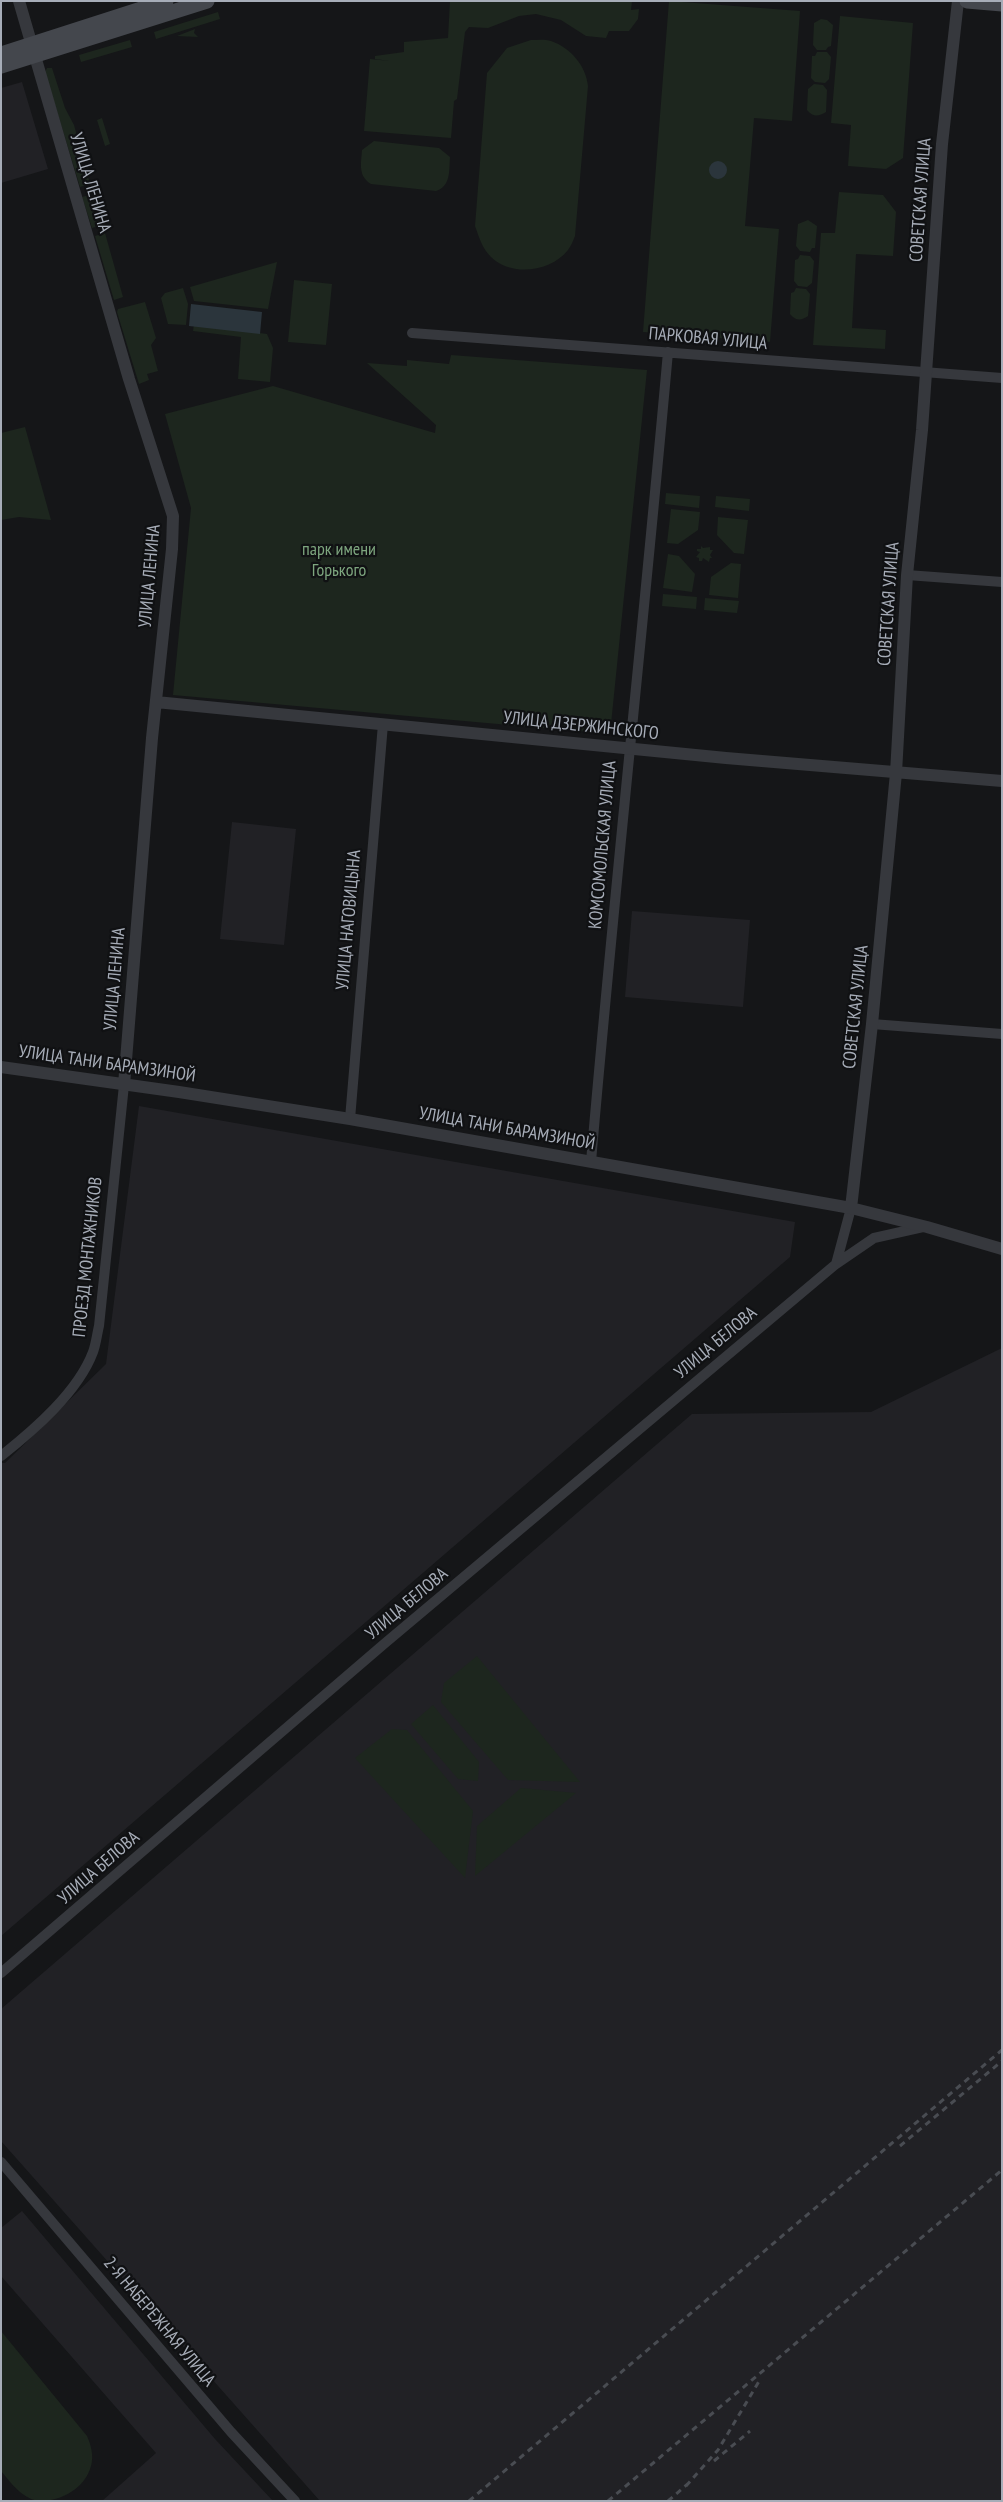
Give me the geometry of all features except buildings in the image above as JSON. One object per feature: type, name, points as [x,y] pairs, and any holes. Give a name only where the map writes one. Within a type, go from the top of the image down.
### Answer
[{"type":"main road","points":[[1,66],[33,50],[166,1]]},
{"type":"main road","points":[[1,54],[33,50],[207,1]]},
{"type":"main road","points":[[967,1],[1002,4]]},
{"type":"street","name":"УЛИЦА ЛЕНИНА","points":[[19,1],[129,379],[173,516],[172,549],[156,702],[124,1085]]},
{"type":"street","name":"СОВЕТСКАЯ УЛИЦА","points":[[851,1208],[872,1024],[896,773],[907,575],[926,371],[942,144],[958,1]]},
{"type":"street","name":"ПАРКОВАЯ УЛИЦА","points":[[412,333],[1002,378]]},
{"type":"street","name":"КОМСОМОЛЬСКАЯ УЛИЦА","points":[[591,1162],[604,1000],[668,352]]},
{"type":"street","points":[[907,575],[1002,582]]},
{"type":"street","name":"УЛИЦА ДЗЕРЖИНСКОГО","points":[[156,702],[896,773],[1002,781]]},
{"type":"street","name":"УЛИЦА НАГОВИЦЫНА","points":[[350,1119],[383,724]]},
{"type":"street","points":[[872,1024],[1002,1034]]},
{"type":"street","name":"УЛИЦА ТАНИ БАРАМЗИНОЙ","points":[[1,1067],[179,1092],[350,1119],[851,1208],[927,1227],[1002,1249]]},
{"type":"street","name":"ПРОЕЗД МОНТАЖНИКОВ","points":[[1,1456],[29,1434],[73,1387],[93,1352],[99,1326],[124,1085]]},
{"type":"street","points":[[836,1264],[851,1208]]},
{"type":"street","name":"УЛИЦА БЕЛОВА","points":[[1,1973],[384,1644],[836,1264],[874,1238],[927,1227]]},
{"type":"street","name":"2-Я НАБЕРЕЖНАЯ УЛИЦА","points":[[1,2162],[231,2432],[295,2501]]},
{"type":"shaded area","points":[[22,82],[48,169],[1,183],[1,88]]},
{"type":"shaded area","points":[[718,161],[724,164],[727,170],[724,176],[718,179],[712,176],[709,170],[712,164]]},
{"type":"shaded area","points":[[191,304],[262,312],[260,334],[189,326]]},
{"type":"shaded area","points":[[232,822],[296,829],[284,945],[220,939]]},
{"type":"shaded area","points":[[632,911],[750,920],[743,1007],[625,997]]},
{"type":"shaded area","points":[[139,1106],[795,1222],[790,1257],[1,1936],[1,1463],[5,1463],[106,1364]]},
{"type":"shaded area","points":[[1002,1348],[1002,2501],[320,2501],[1,2141],[1,2009],[692,1414],[871,1412]]},
{"type":"shaded area","points":[[22,2211],[215,2439],[273,2501],[102,2501],[156,2453],[1,2276],[1,2228]]},
{"type":"green space","points":[[450,1],[632,1],[631,10],[639,9],[638,19],[629,31],[609,31],[606,38],[586,36],[561,20],[536,14],[519,16],[488,28],[469,27],[465,32],[457,99],[454,101],[451,138],[364,131],[370,59],[390,61],[375,59],[375,56],[404,52],[404,42],[448,38]]},
{"type":"green space","points":[[669,1],[800,11],[792,121],[754,118],[745,226],[779,229],[770,342],[643,332]]},
{"type":"green space","points":[[218,12],[220,19],[156,39],[154,32]]},
{"type":"green space","points":[[840,16],[913,23],[903,158],[886,169],[848,166],[851,125],[831,123]]},
{"type":"green space","points":[[821,19],[827,20],[833,25],[831,46],[826,50],[817,50],[813,45],[814,23]]},
{"type":"green space","points":[[195,29],[194,33],[198,37],[177,36]]},
{"type":"green space","points":[[130,40],[132,47],[81,62],[79,55]]},
{"type":"green space","points":[[531,40],[549,40],[565,48],[581,65],[588,86],[575,236],[568,250],[552,263],[531,269],[520,269],[499,263],[491,257],[483,246],[475,226],[487,73],[507,48]]},
{"type":"green space","points":[[817,52],[827,52],[831,57],[829,79],[825,83],[815,82],[811,78],[812,56],[815,56]]},
{"type":"green space","points":[[47,68],[52,68],[65,108],[74,125],[90,184],[80,187],[45,72]]},
{"type":"green space","points":[[814,84],[823,85],[827,90],[826,112],[820,115],[811,114],[807,110],[808,89]]},
{"type":"green space","points":[[102,118],[110,144],[105,146],[97,120]]},
{"type":"green space","points":[[374,141],[439,148],[450,157],[447,182],[441,189],[436,191],[371,184],[362,173],[361,160],[362,150]]},
{"type":"green space","points":[[839,192],[883,195],[896,212],[893,256],[856,254],[852,328],[886,330],[885,349],[813,345],[821,233],[835,233]]},
{"type":"green space","points":[[93,194],[102,225],[92,228],[82,197]]},
{"type":"green space","points":[[808,220],[817,226],[815,248],[812,248],[810,252],[800,251],[796,246],[798,224]]},
{"type":"green space","points":[[105,233],[123,297],[114,300],[95,236]]},
{"type":"green space","points":[[800,255],[810,256],[814,261],[812,283],[807,287],[798,286],[794,281],[795,260]]},
{"type":"green space","points":[[277,262],[268,309],[194,301],[190,287]]},
{"type":"green space","points":[[294,280],[332,284],[326,345],[288,342]]},
{"type":"green space","points":[[183,288],[188,304],[186,325],[168,324],[161,298],[165,293]]},
{"type":"green space","points":[[796,288],[806,289],[810,294],[808,316],[803,319],[796,319],[790,314],[791,293]]},
{"type":"green space","points":[[145,302],[156,338],[151,345],[158,371],[147,374],[149,380],[139,384],[117,312],[118,309]]},
{"type":"green space","points":[[194,324],[267,334],[273,348],[270,382],[238,379],[241,337],[193,331]]},
{"type":"green space","name":"парк имени Горького","points":[[451,355],[647,370],[610,734],[173,695],[191,508],[165,414],[273,386],[435,433],[436,425],[367,363],[407,366],[407,360],[449,364]]},
{"type":"green space","points":[[25,427],[51,520],[19,517],[1,520],[1,433]]},
{"type":"green space","points":[[666,493],[700,496],[699,508],[665,504]]},
{"type":"green space","points":[[716,496],[750,499],[749,511],[715,507]]},
{"type":"green space","points":[[671,509],[700,512],[698,530],[678,544],[667,543]]},
{"type":"green space","points":[[718,517],[748,520],[744,554],[734,553],[717,535]]},
{"type":"green space","points":[[701,546],[703,548],[710,547],[710,550],[713,550],[710,555],[712,558],[710,558],[709,562],[703,558],[702,561],[699,561],[699,558],[696,557],[700,552],[697,549],[701,549]]},
{"type":"green space","points":[[668,554],[679,556],[695,574],[692,592],[663,588]]},
{"type":"green space","points":[[731,563],[741,564],[738,598],[709,595],[711,577]]},
{"type":"green space","points":[[663,594],[697,597],[696,609],[662,606]]},
{"type":"green space","points":[[705,598],[739,601],[737,613],[704,610]]},
{"type":"green space","points":[[477,1656],[580,1782],[508,1780],[441,1702],[444,1683]]},
{"type":"green space","points":[[433,1705],[479,1762],[478,1781],[458,1779],[411,1724]]},
{"type":"green space","points":[[392,1729],[407,1730],[473,1811],[465,1878],[355,1758]]},
{"type":"green space","points":[[521,1788],[576,1793],[475,1876],[477,1826]]},
{"type":"green space","points":[[1,2331],[87,2436],[92,2451],[91,2466],[88,2474],[77,2487],[63,2496],[46,2501],[31,2499],[17,2489],[1,2471]]},
{"type":"railway","points":[[469,2501],[1002,2050]]},
{"type":"railway","points":[[900,2146],[1002,2061]]},
{"type":"railway","points":[[608,2501],[1002,2170]]},
{"type":"railway","points":[[686,2486],[718,2450],[761,2378]]},
{"type":"railway","points":[[714,2461],[750,2431]]},
{"type":"railway","points":[[668,2501],[691,2481]]}]
